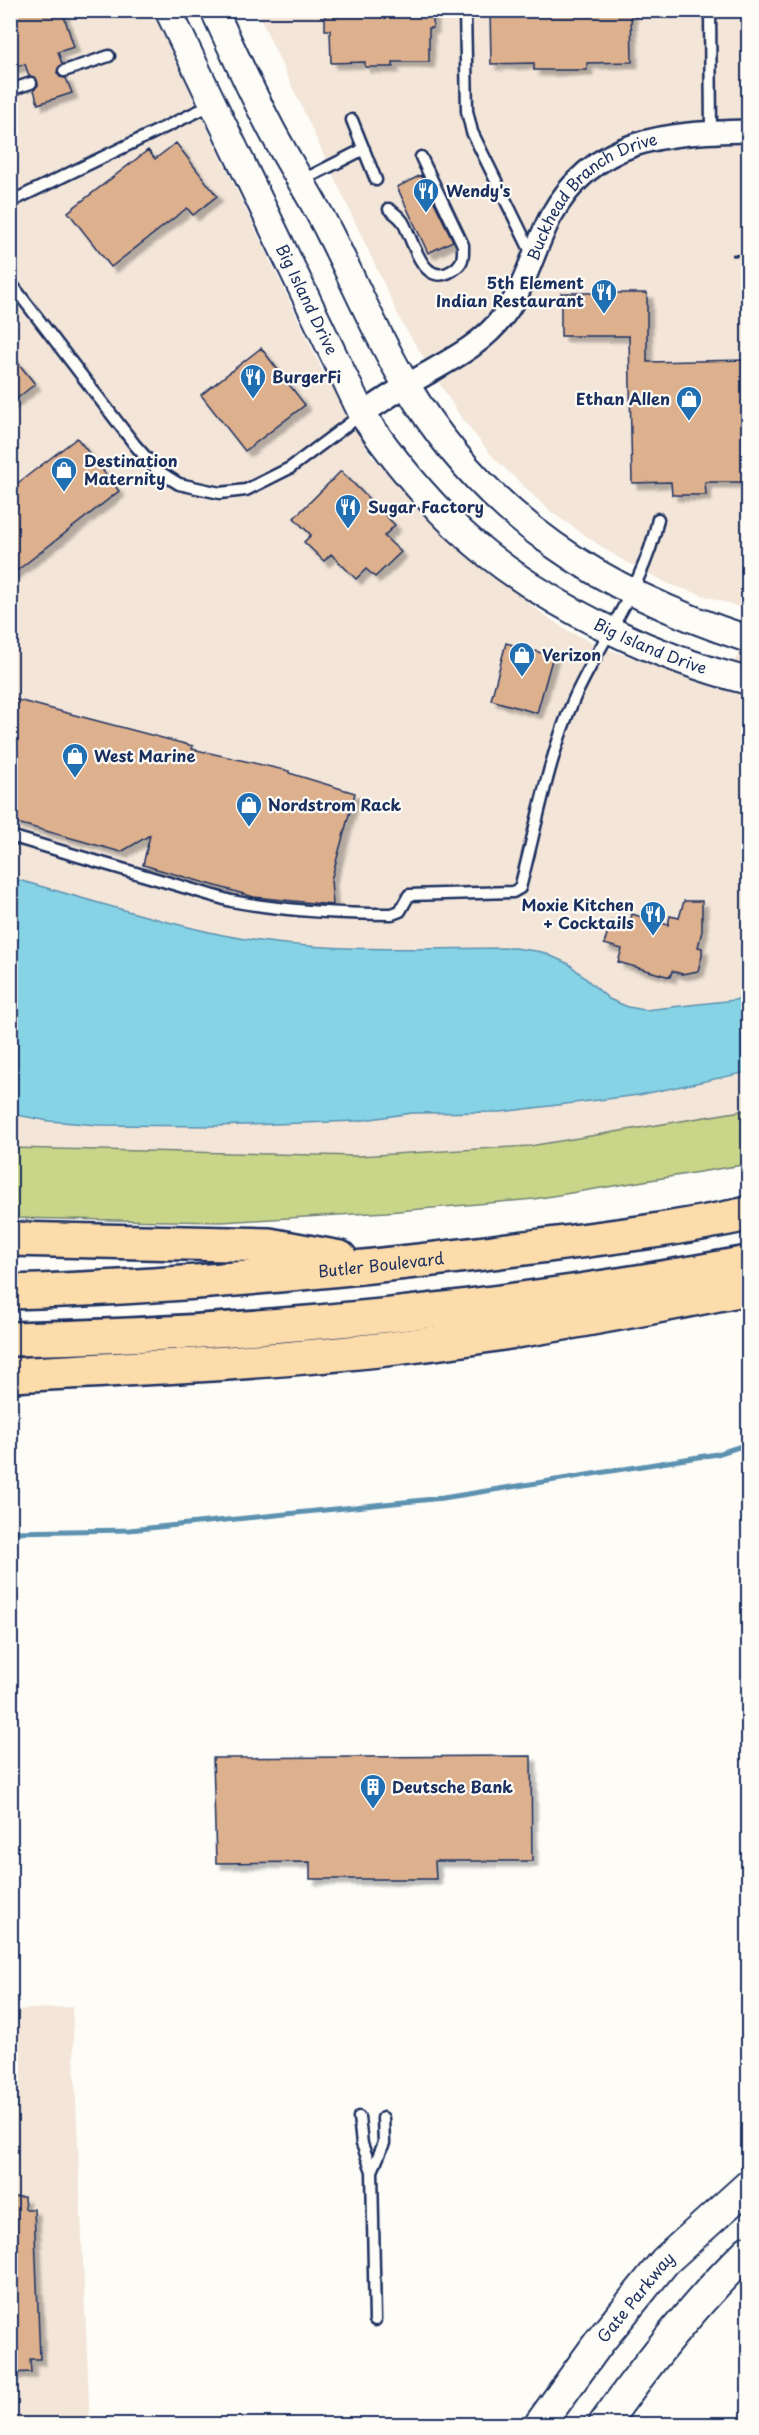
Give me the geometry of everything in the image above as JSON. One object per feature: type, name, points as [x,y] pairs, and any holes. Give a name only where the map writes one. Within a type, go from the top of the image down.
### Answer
[{"type":"highway","name":"Butler Boulevard","points":[[10,1292],[97,1289],[384,1265],[666,1230],[748,1214]]},
{"type":"highway","points":[[10,1239],[269,1245],[384,1265]]},
{"type":"highway","points":[[10,1339],[173,1332],[408,1314],[605,1288],[748,1263]]},
{"type":"highway","points":[[10,1375],[290,1359],[396,1348],[558,1324],[748,1288]]},
{"type":"main road","name":"Gate Parkway","points":[[540,2424],[600,2341],[665,2261],[748,2186]]},
{"type":"main road","points":[[604,2424],[649,2361],[712,2287],[748,2251]]},
{"type":"street","name":"Big Island Drive","points":[[168,10],[362,414],[392,458],[486,554],[562,604],[665,655],[748,681]]},
{"type":"street","points":[[214,10],[267,122],[301,181],[406,385],[447,445],[493,494],[561,552],[630,593],[694,621],[748,639]]},
{"type":"street","name":"Buckhead Branch Drive","points":[[362,414],[486,335],[504,315],[551,216],[573,183],[593,165],[612,152],[635,142],[711,132],[748,131]]},
{"type":"lane","points":[[465,10],[466,103],[472,132],[533,256]]},
{"type":"lane","points":[[710,10],[711,132]]},
{"type":"lane","points":[[64,71],[109,56]]},
{"type":"lane","points":[[10,90],[31,83]]},
{"type":"lane","points":[[10,202],[213,104]]},
{"type":"lane","points":[[352,120],[376,180]]},
{"type":"lane","points":[[301,181],[364,149]]},
{"type":"lane","points":[[389,209],[402,220],[421,262],[428,271],[439,274],[451,271],[460,265],[464,256],[463,245],[421,157]]},
{"type":"lane","points":[[10,282],[135,446],[158,471],[179,484],[220,494],[246,490],[290,468],[362,414]]},
{"type":"lane","points":[[10,836],[231,901],[267,908],[326,914],[392,914],[400,910],[409,895],[513,892],[520,888],[566,719],[574,698],[652,549],[658,519]]},
{"type":"lane","points":[[359,2117],[362,2144],[372,2171],[375,2320]]},
{"type":"lane","points":[[372,2171],[384,2143],[383,2118]]},
{"type":"path","points":[[732,255],[748,256]]},
{"type":"shaded area","points":[[11,11],[152,11],[322,370],[371,455],[459,547],[540,612],[568,631],[602,647],[719,689],[748,637],[748,1110],[530,1146],[359,1156],[11,1148]]},
{"type":"shaded area","points":[[257,11],[748,11],[748,610],[669,584],[617,557],[551,512],[493,457],[460,416],[402,323]]},
{"type":"shaded area","points":[[72,2007],[90,2424],[11,2424],[10,2010]]},
{"type":"green space","points":[[748,1110],[748,1164],[534,1199],[387,1212],[221,1222],[11,1218],[11,1148],[359,1156],[530,1146]]},
{"type":"water","points":[[11,878],[169,922],[259,941],[332,947],[515,948],[542,952],[569,964],[609,999],[628,1007],[645,1010],[735,1000],[748,995],[748,1072],[639,1095],[501,1112],[412,1113],[357,1121],[216,1126],[98,1125],[49,1121],[11,1114]]},
{"type":"building","points":[[10,10],[62,10],[74,47],[58,52],[62,64],[57,73],[60,77],[66,78],[72,93],[38,104],[34,90],[38,85],[36,78],[29,76],[25,64],[10,69]]},
{"type":"building","points":[[325,10],[433,10],[433,28],[429,28],[429,62],[393,62],[393,67],[365,67],[365,62],[331,63],[330,30],[325,30]]},
{"type":"building","points":[[490,10],[631,10],[632,62],[587,63],[587,70],[534,70],[534,63],[491,64]]},
{"type":"building","points":[[176,143],[217,196],[193,215],[187,208],[111,267],[68,212],[148,150],[155,159]]},
{"type":"building","name":"Wendy's","points":[[421,175],[453,241],[428,253],[397,187]]},
{"type":"building","name":"Ethan Allen","points":[[561,293],[647,293],[647,362],[746,360],[747,482],[705,482],[706,495],[672,495],[671,482],[632,483],[629,336],[561,336]]},
{"type":"building","name":"BurgerFi","points":[[261,348],[305,405],[245,451],[201,395]]},
{"type":"building","points":[[10,353],[35,384],[10,404]]},
{"type":"building","points":[[77,438],[119,491],[10,576],[10,489]]},
{"type":"building","name":"Sugar Factory","points":[[341,471],[395,525],[384,536],[401,552],[375,577],[366,569],[356,579],[331,554],[324,561],[304,542],[311,535],[294,518]]},
{"type":"building","name":"Verizon","points":[[506,643],[553,656],[537,713],[491,700]]},
{"type":"building","points":[[10,698],[193,746],[192,749],[289,771],[289,773],[355,793],[331,880],[333,905],[254,897],[143,865],[150,835],[121,852],[10,821]]},
{"type":"building","name":"Moxie Kitchen + Cocktails","points":[[684,901],[702,901],[702,931],[698,947],[702,948],[702,956],[698,971],[682,974],[672,971],[670,977],[618,962],[622,949],[604,944],[611,921],[629,926],[632,914],[668,925],[670,916],[679,918]]},
{"type":"building","name":"Deutsche Bank","points":[[531,1756],[532,1861],[435,1861],[436,1879],[310,1879],[310,1862],[216,1863],[213,1758]]},
{"type":"building","points":[[10,2197],[24,2197],[25,2209],[34,2209],[40,2359],[30,2359],[31,2372],[10,2373]]},
{"type":"waterway","points":[[10,1532],[129,1530],[443,1498],[717,1454],[748,1444]]},
{"type":"place","name":"Wendy's","points":[[426,214]]},
{"type":"place","name":"5th Element Indian Restaurant","points":[[604,315]]},
{"type":"place","name":"BurgerFi","points":[[253,400]]},
{"type":"place","name":"Ethan Allen","points":[[689,422]]},
{"type":"place","name":"Destination Maternity","points":[[64,493]]},
{"type":"place","name":"Sugar Factory","points":[[348,530]]},
{"type":"place","name":"Verizon","points":[[522,678]]},
{"type":"place","name":"West Marine","points":[[75,779]]},
{"type":"place","name":"Nordstrom Rack","points":[[249,828]]},
{"type":"place","name":"Moxie Kitchen + Cocktails","points":[[653,937]]},
{"type":"place","name":"Deutsche Bank","points":[[373,1810]]}]
